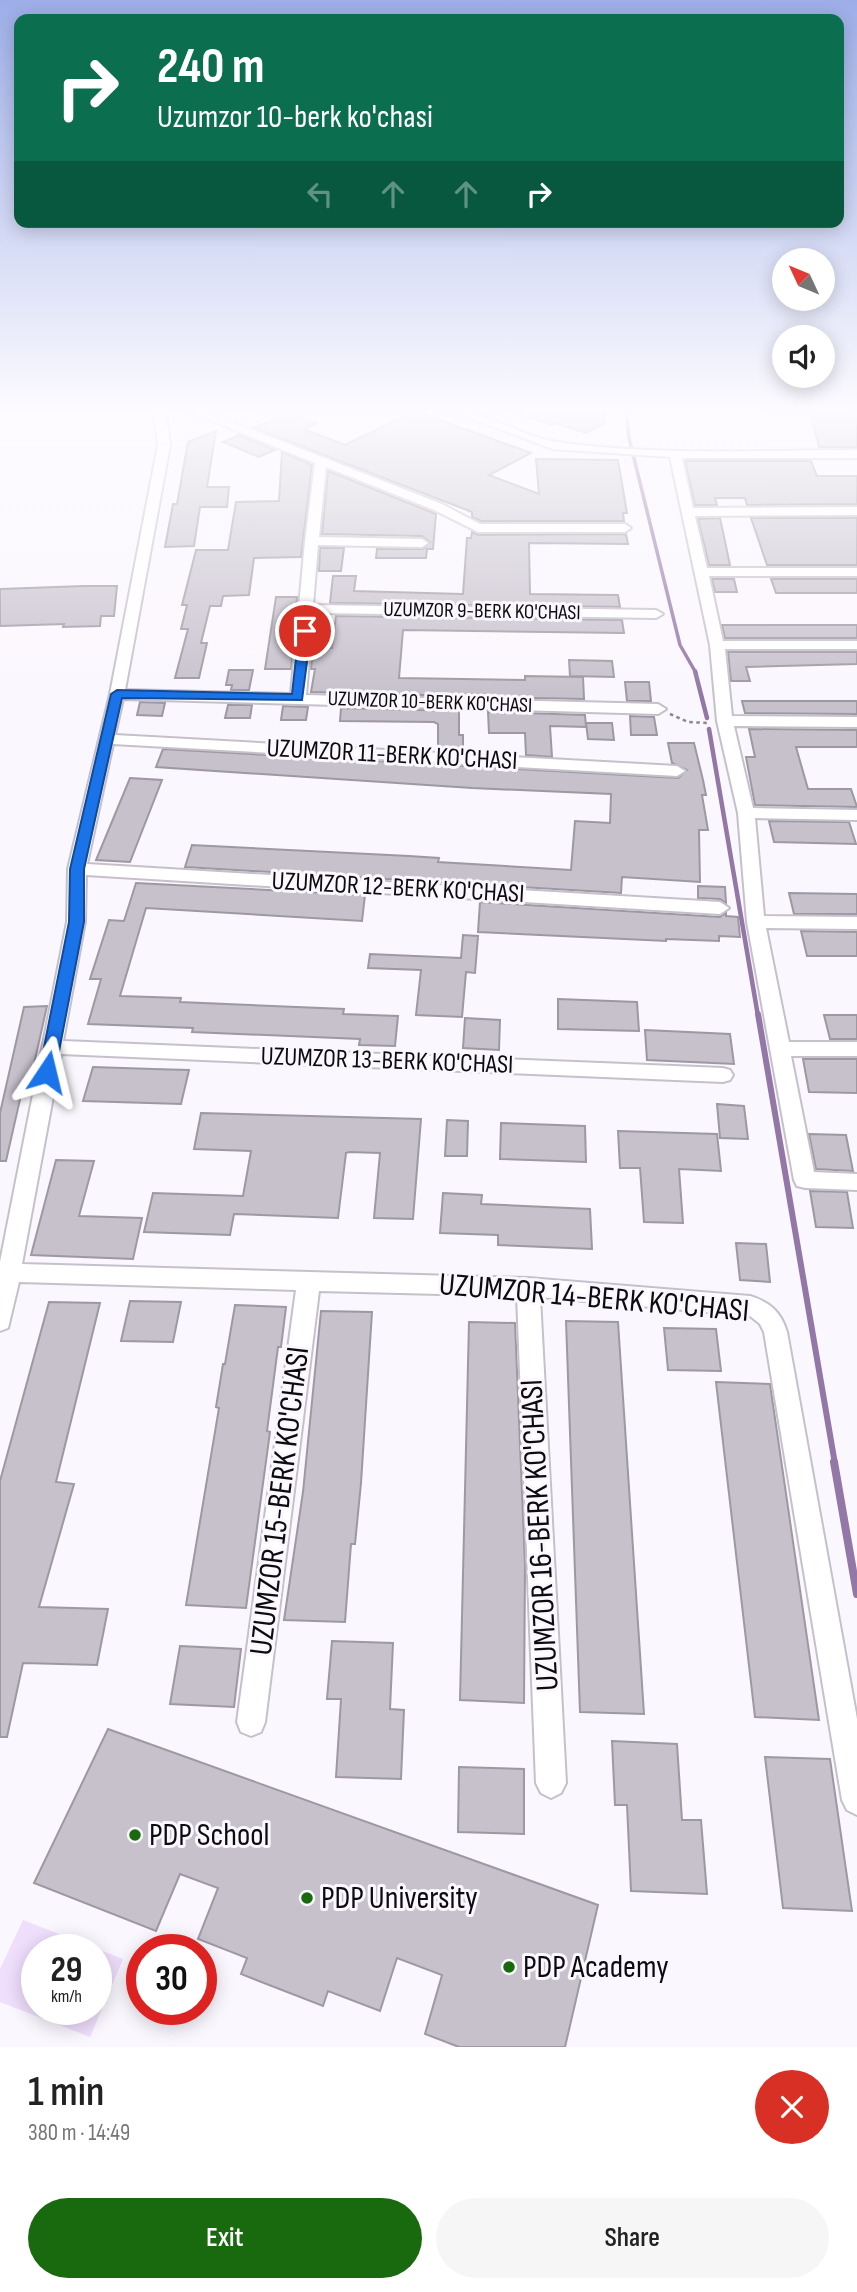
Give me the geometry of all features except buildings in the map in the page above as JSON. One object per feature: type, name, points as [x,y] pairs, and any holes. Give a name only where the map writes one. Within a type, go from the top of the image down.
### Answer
[{"type":"street","points":[[0,1321],[76,922],[77,869],[117,694],[153,505]]},
{"type":"street","points":[[298,698],[316,505]]},
{"type":"street","points":[[434,505],[478,528],[625,528]]},
{"type":"street","points":[[685,505],[717,645],[725,722],[746,813],[756,922],[805,1180],[857,1182]]},
{"type":"street","points":[[687,512],[857,511]]},
{"type":"street","points":[[311,541],[422,543]]},
{"type":"street","points":[[701,572],[857,572]]},
{"type":"street","name":"UZUMZOR 9-BERK KO'CHASI","points":[[307,608],[656,614]]},
{"type":"street","points":[[717,645],[857,645]]},
{"type":"street","name":"UZUMZOR 10-BERK KO'CHASI","points":[[117,694],[658,709]]},
{"type":"street","points":[[725,722],[857,722]]},
{"type":"street","name":"UZUMZOR 11-BERK KO'CHASI","points":[[107,739],[677,771]]},
{"type":"street","points":[[746,813],[857,815]]},
{"type":"street","name":"UZUMZOR 12-BERK KO'CHASI","points":[[77,869],[720,908]]},
{"type":"street","points":[[756,922],[857,923]]},
{"type":"street","name":"UZUMZOR 13-BERK KO'CHASI","points":[[51,1046],[723,1075]]},
{"type":"street","points":[[779,1049],[857,1049]]},
{"type":"street","name":"UZUMZOR 14-BERK KO'CHASI","points":[[10,1273],[528,1287],[750,1306],[766,1312],[774,1324],[857,1800]]},
{"type":"street","name":"UZUMZOR 15-BERK KO'CHASI","points":[[251,1722],[309,1280]]},
{"type":"street","name":"UZUMZOR 16-BERK KO'CHASI","points":[[528,1287],[551,1783]]},
{"type":"path","points":[[658,709],[688,722],[708,723]]},
{"type":"shaded area","points":[[23,1920],[59,1934],[21,1934],[21,2010],[0,2002],[0,1969]]},
{"type":"shaded area","points":[[112,1955],[123,1959],[112,1985]]},
{"type":"shaded area","points":[[59,2025],[95,2025],[90,2037]]},
{"type":"waterway","points":[[645,505],[680,645],[695,671]]},
{"type":"waterway","points":[[695,671],[707,718]]},
{"type":"waterway","points":[[709,729],[758,1016]]},
{"type":"waterway","points":[[758,1014],[835,1464]]},
{"type":"waterway","points":[[834,1462],[857,1594]]},
{"type":"place","name":"PDP School","points":[[135,1835]]},
{"type":"place","name":"PDP University","points":[[307,1898]]},
{"type":"place","name":"PDP Academy","points":[[509,1967]]},
{"type":"route","points":[[47,1072],[76,922],[77,869],[117,694],[298,698],[305,631]]}]
